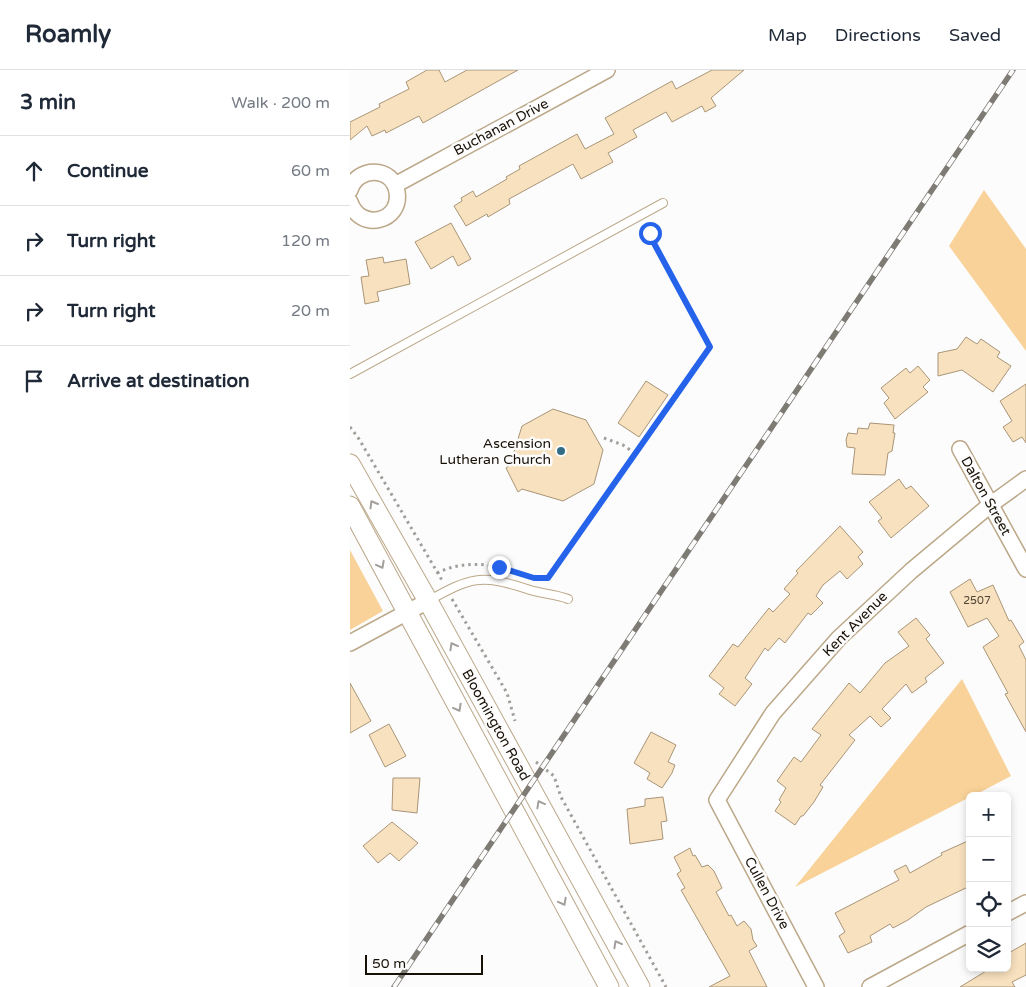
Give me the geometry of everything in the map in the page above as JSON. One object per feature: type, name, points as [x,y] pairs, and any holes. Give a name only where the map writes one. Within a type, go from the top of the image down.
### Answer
[{"type":"street","name":"Buchanan Drive","points":[[395,185],[607,70]]},
{"type":"street","points":[[350,190],[356,179],[369,172],[384,174],[395,185],[398,193],[394,209],[381,220],[364,219],[357,214],[350,202]]},
{"type":"street","name":"Dalton Street","points":[[960,449],[1026,569]]},
{"type":"street","name":"Bloomington Road","points":[[350,464],[428,601],[640,987]]},
{"type":"street","name":"Kent Avenue","points":[[717,800],[773,713],[839,638],[911,571],[990,505],[1026,479]]},
{"type":"street","name":"Bloomington Road","points":[[350,506],[609,987]]},
{"type":"street","points":[[350,643],[428,601]]},
{"type":"street","name":"Cullen Drive","points":[[717,800],[816,987]]},
{"type":"street","points":[[1011,911],[1026,903]]},
{"type":"street","points":[[870,987],[966,935]]},
{"type":"lane","points":[[350,374],[663,203]]},
{"type":"lane","points":[[428,601],[470,580],[482,579],[501,581],[528,590],[555,594],[568,599]]},
{"type":"path","points":[[437,573],[455,567],[477,565],[504,567],[534,578],[548,578],[710,347],[650,233]]},
{"type":"path","points":[[350,426],[359,438],[507,693],[517,726]]},
{"type":"path","points":[[604,438],[623,445],[636,454]]},
{"type":"path","points":[[532,758],[554,776],[561,797],[666,987]]},
{"type":"shaded area","points":[[984,190],[1026,249],[1026,351],[949,246]]},
{"type":"shaded area","points":[[350,550],[383,611],[350,630]]},
{"type":"shaded area","points":[[962,679],[1011,776],[981,792],[966,792],[966,799],[795,887]]},
{"type":"building","points":[[427,70],[439,70],[445,82],[467,70],[518,70],[423,123],[419,116],[386,133],[385,130],[372,136],[367,126],[350,140],[350,122],[380,107],[379,104],[409,89],[406,82]]},
{"type":"building","points":[[712,70],[744,70],[711,98],[716,106],[705,112],[702,106],[672,122],[666,112],[633,130],[637,137],[608,153],[613,162],[581,179],[573,164],[509,199],[510,204],[488,217],[487,214],[466,226],[454,206],[462,201],[461,198],[473,191],[476,197],[507,179],[506,177],[520,169],[519,166],[577,134],[585,149],[614,134],[605,118],[672,81],[676,89]]},
{"type":"building","points":[[451,223],[471,259],[458,266],[453,256],[431,269],[415,242]]},
{"type":"building","points":[[383,257],[384,263],[406,259],[410,284],[377,292],[379,301],[365,304],[361,277],[369,276],[366,260]]},
{"type":"building","points":[[966,337],[977,344],[981,339],[1000,352],[997,357],[1011,366],[993,392],[962,370],[938,376],[938,353],[957,349]]},
{"type":"building","points":[[918,366],[930,380],[923,387],[928,392],[895,419],[884,403],[889,398],[881,388],[906,368],[910,373]]},
{"type":"building","points":[[646,381],[668,395],[639,437],[618,423]]},
{"type":"building","points":[[1026,384],[1026,443],[1022,437],[1013,442],[1003,427],[1012,421],[1000,401]]},
{"type":"building","points":[[553,409],[586,420],[603,450],[594,484],[563,501],[522,489],[518,492],[506,468],[510,465],[522,426]]},
{"type":"building","points":[[870,423],[894,425],[893,433],[895,433],[892,451],[888,453],[885,475],[852,474],[855,448],[847,447],[848,433],[857,434],[858,428],[868,429]]},
{"type":"building","points":[[899,479],[906,489],[911,486],[929,506],[891,538],[878,521],[882,518],[869,502]]},
{"type":"building","points":[[840,526],[863,552],[858,557],[863,564],[847,579],[840,571],[823,585],[816,596],[823,603],[811,615],[808,613],[785,643],[779,638],[768,651],[765,648],[745,678],[752,684],[735,706],[719,694],[724,688],[709,676],[733,644],[738,647],[769,608],[773,612],[790,594],[784,589],[798,573],[796,571]]},
{"type":"building","points":[[970,579],[977,592],[993,585],[1009,621],[1011,620],[1024,642],[1019,646],[1026,660],[1026,732],[1005,694],[1008,693],[983,647],[999,636],[987,618],[968,627],[950,592]]},
{"type":"building","points":[[916,618],[930,635],[926,639],[944,663],[925,678],[927,682],[912,693],[906,684],[882,709],[891,718],[881,727],[870,716],[849,735],[855,740],[820,785],[823,787],[814,802],[795,825],[775,811],[781,802],[779,800],[786,788],[777,781],[794,757],[801,762],[821,735],[812,729],[849,683],[860,693],[885,663],[909,646],[898,632]]},
{"type":"building","points":[[350,683],[371,721],[350,733]]},
{"type":"building","points":[[389,724],[406,756],[385,767],[369,735]]},
{"type":"building","points":[[651,732],[676,745],[668,762],[675,765],[662,788],[647,779],[650,773],[634,763]]},
{"type":"building","points":[[393,778],[420,778],[417,813],[392,810]]},
{"type":"building","points":[[663,797],[667,821],[661,822],[663,839],[630,844],[627,809],[645,806],[645,799]]},
{"type":"building","points":[[392,822],[418,843],[399,861],[390,853],[378,863],[363,846]]},
{"type":"building","points":[[966,842],[966,888],[926,907],[893,928],[890,924],[870,936],[872,942],[848,953],[839,936],[845,932],[835,913],[899,880],[894,871],[906,865],[910,873],[942,855],[941,853]]},
{"type":"building","points":[[690,848],[693,856],[695,855],[702,867],[708,865],[714,871],[722,888],[716,892],[729,916],[731,915],[737,926],[744,921],[751,929],[753,940],[757,946],[749,951],[767,987],[709,987],[730,976],[681,890],[685,888],[677,874],[681,871],[674,857]]},
{"type":"building","points":[[1026,943],[1026,975],[1012,982],[1015,987],[960,987],[984,972],[1011,972],[1011,952]]},
{"type":"railway","points":[[394,987],[1013,70]]},
{"type":"place","name":"Ascension Lutheran Church","points":[[561,451]]},
{"type":"route","points":[[499,567],[534,578],[548,578],[710,347],[650,233]]}]
